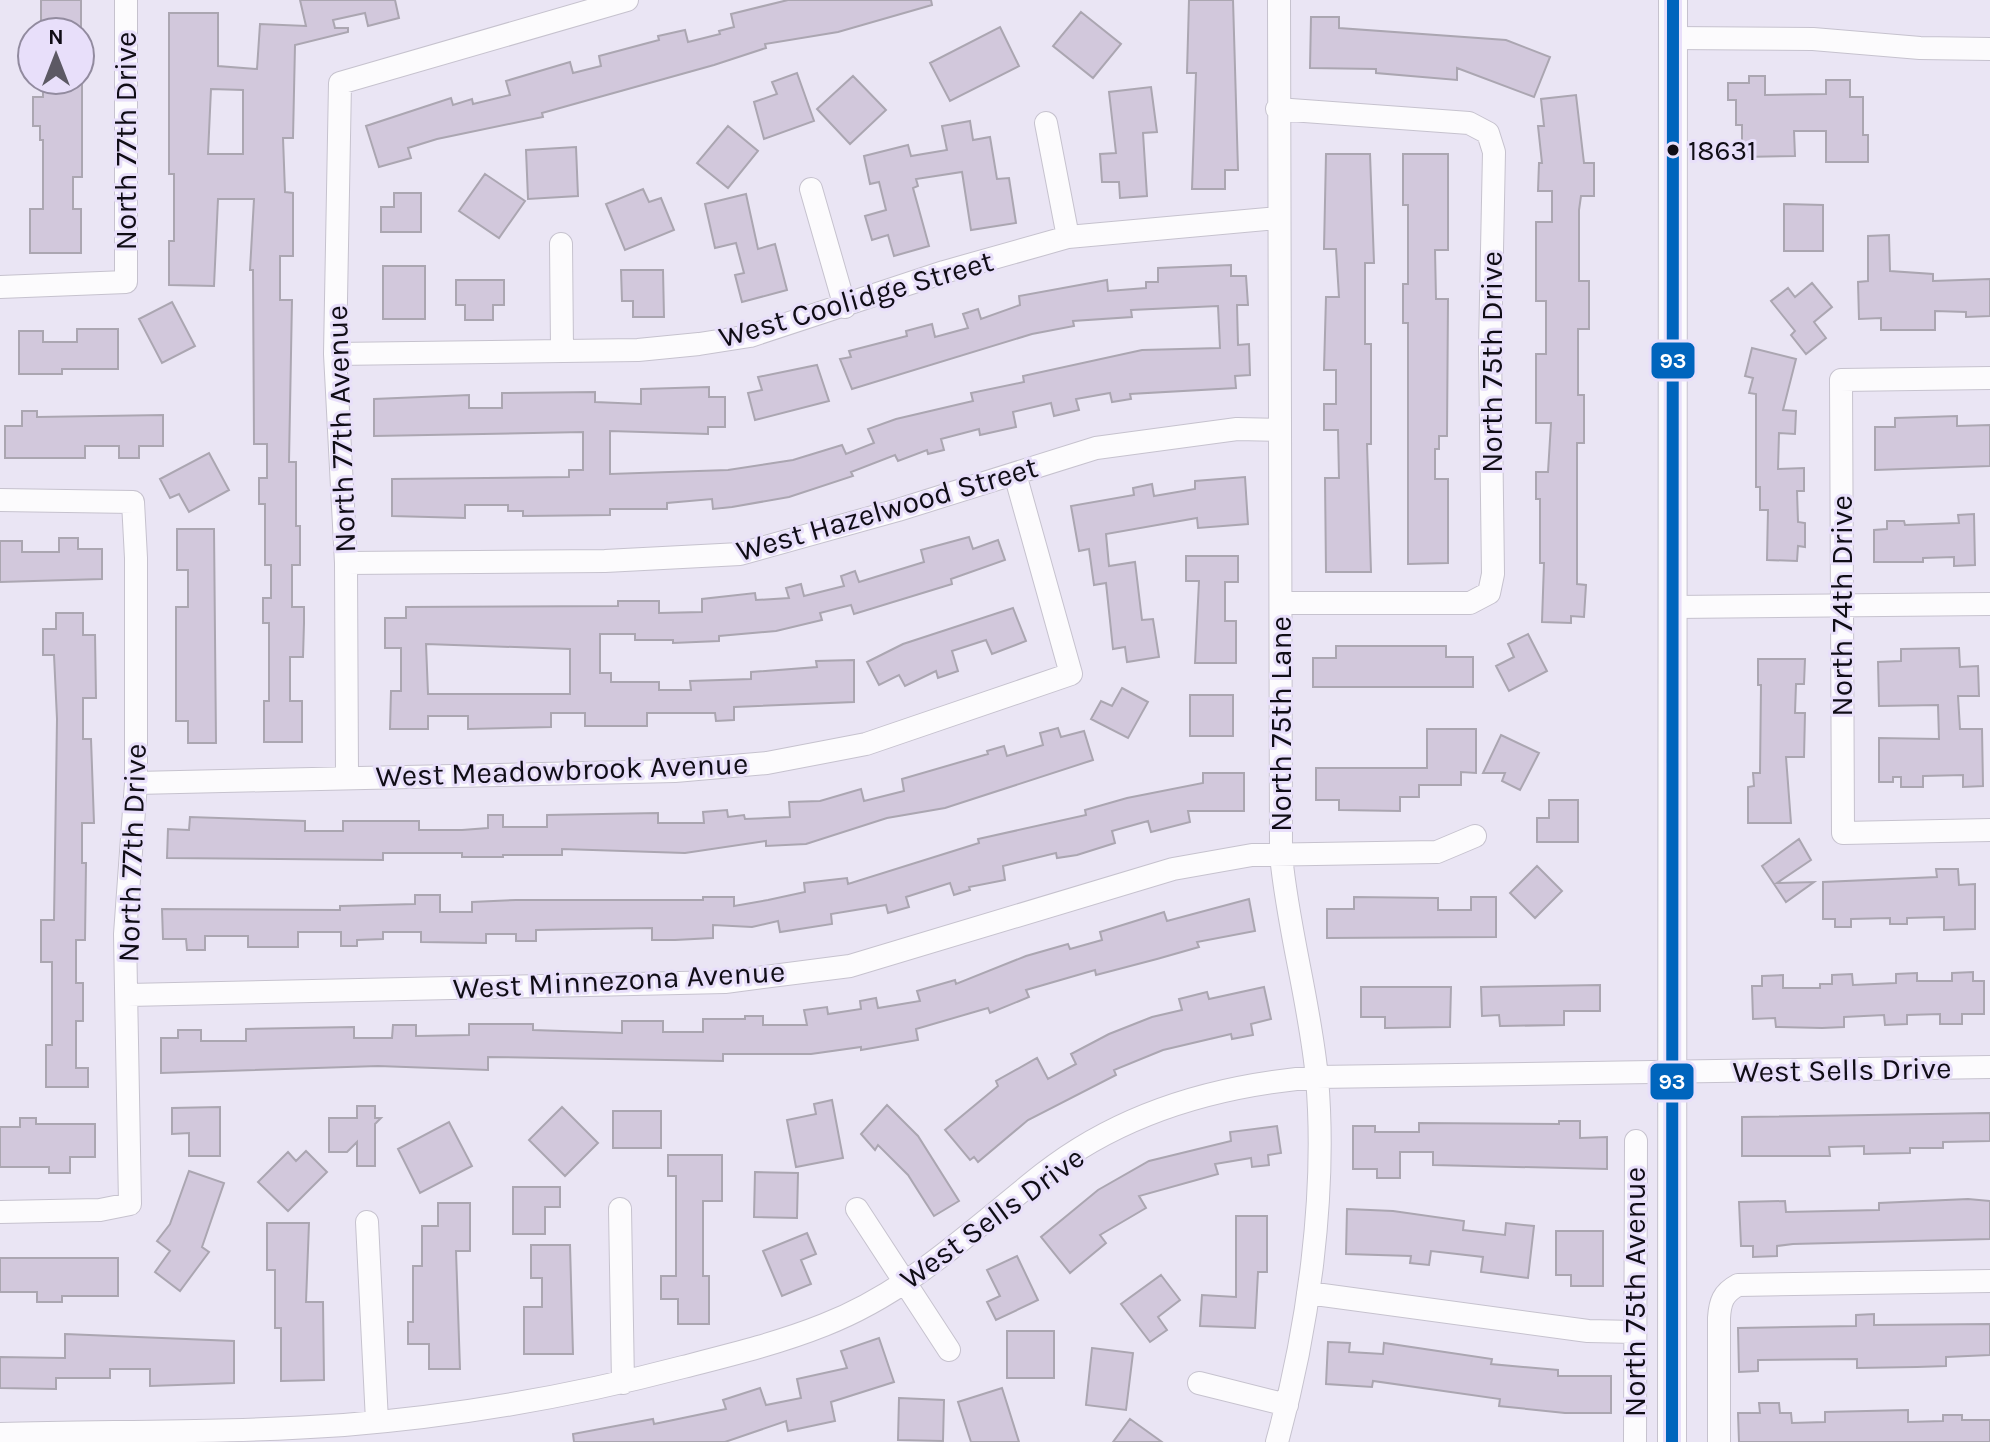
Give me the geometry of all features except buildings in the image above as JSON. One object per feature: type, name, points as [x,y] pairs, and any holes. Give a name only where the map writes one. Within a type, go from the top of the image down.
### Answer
[{"type":"main road","name":"North 75th Avenue","points":[[1672,1442],[1673,0]]},
{"type":"street","name":"North 77th Drive","points":[[0,287],[126,282],[126,0]]},
{"type":"street","name":"North 77th Avenue","points":[[347,776],[346,563],[335,354],[340,83],[627,0]]},
{"type":"street","name":"North 75th Lane","points":[[1277,1442],[1308,1293],[1317,1175],[1317,1077],[1286,903],[1281,855],[1279,0]]},
{"type":"street","points":[[1673,38],[1813,39],[1920,48],[1990,49]]},
{"type":"street","name":"North 75th Drive","points":[[1277,109],[1469,123],[1488,133],[1494,152],[1490,348],[1493,574],[1489,593],[1470,603],[1281,603]]},
{"type":"street","points":[[1046,123],[1068,237]]},
{"type":"street","points":[[811,189],[845,307]]},
{"type":"street","name":"West Coolidge Street","points":[[335,354],[562,348],[638,350],[699,344],[750,336],[944,272],[1068,237],[1278,218]]},
{"type":"street","points":[[561,244],[562,348]]},
{"type":"street","name":"North 74th Drive","points":[[1990,378],[1841,380],[1843,833],[1990,830]]},
{"type":"street","name":"West Hazelwood Street","points":[[346,563],[605,561],[740,554],[794,541],[1096,448],[1237,429],[1280,430]]},
{"type":"street","name":"West Meadowbrook Avenue","points":[[136,783],[675,771],[767,763],[866,744],[1071,674],[1015,474]]},
{"type":"street","name":"North 77th Drive","points":[[0,500],[133,502],[136,558],[136,783],[125,934],[130,1204],[100,1210],[0,1212]]},
{"type":"street","points":[[1674,607],[1990,604]]},
{"type":"street","name":"West Minnezona Avenue","points":[[128,995],[725,982],[850,966],[1173,869],[1252,855],[1437,852],[1475,836]]},
{"type":"street","name":"West Sells Drive","points":[[0,1434],[141,1436],[419,1417],[623,1383],[741,1352],[824,1325],[906,1284],[1046,1172],[1117,1128],[1176,1102],[1221,1090],[1317,1077],[1990,1067]]},
{"type":"street","name":"North 75th Avenue","points":[[1635,1442],[1636,1141]]},
{"type":"street","points":[[620,1209],[623,1383]]},
{"type":"street","points":[[857,1209],[949,1350]]},
{"type":"street","points":[[367,1222],[377,1421]]},
{"type":"street","points":[[1719,1442],[1719,1318],[1720,1303],[1727,1291],[1738,1285],[1990,1281]]},
{"type":"street","points":[[1308,1293],[1577,1329],[1635,1332]]},
{"type":"street","points":[[1199,1383],[1287,1405]]},
{"type":"transit line","name":"93","points":[[1672,1442],[1673,0]]},
{"type":"place","name":"18631","points":[[1673,150]]}]
